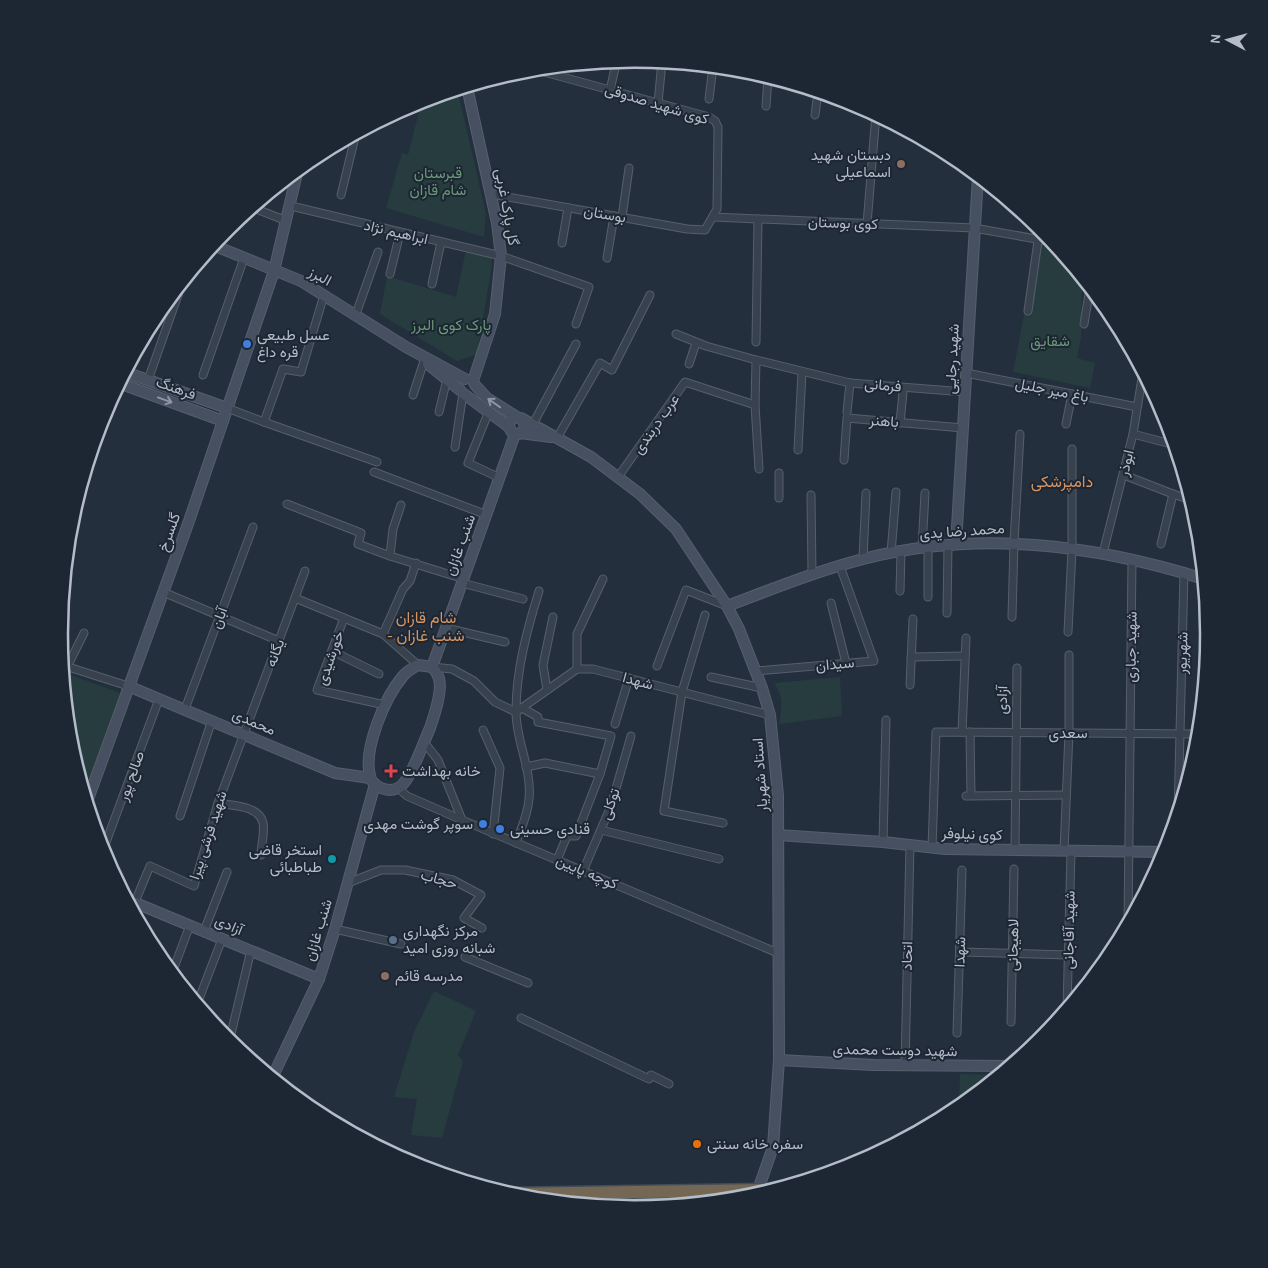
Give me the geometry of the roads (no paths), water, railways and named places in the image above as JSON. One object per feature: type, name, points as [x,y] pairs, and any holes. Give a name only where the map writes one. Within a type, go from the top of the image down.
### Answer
[{"type":"highway","points":[[544,1193],[744,1190]]},
{"type":"main road","name":"گل پارک غربی","points":[[462,392],[461,382],[470,381],[480,363],[495,314],[501,256],[491,194],[466,93]]},
{"type":"main road","name":"گلسرخ","points":[[90,792],[163,592],[274,271],[296,180]]},
{"type":"main road","name":"شهید رجایی","points":[[952,544],[963,428],[977,184]]},
{"type":"main road","name":"البرز","points":[[219,248],[301,281],[356,314],[406,347],[515,432]]},
{"type":"main road","name":"البرز","points":[[406,347],[470,381],[488,398],[519,418]]},
{"type":"main road","points":[[131,374],[227,408]]},
{"type":"main road","name":"فرهنگ","points":[[125,385],[223,421]]},
{"type":"main road","points":[[519,418],[526,426],[515,432],[512,419],[519,418]]},
{"type":"main road","name":"استاد شهریار","points":[[519,418],[591,457],[640,494],[676,529],[727,606],[739,629],[762,688],[770,715],[778,795],[779,1060],[773,1147],[759,1186]]},
{"type":"main road","name":"استاد شهریار","points":[[515,432],[557,438]]},
{"type":"main road","name":"شنب غازان","points":[[432,666],[515,432]]},
{"type":"main road","name":"محمد رضا یدی","points":[[727,606],[812,574],[863,559],[952,544],[1014,543],[1103,553],[1197,577]]},
{"type":"main road","points":[[398,788],[408,779],[433,719],[439,696],[439,677],[432,666],[418,665]]},
{"type":"main road","name":"شنب غازان","points":[[275,1072],[320,979],[335,929],[372,781],[369,766],[372,741],[392,691],[404,674],[418,665]]},
{"type":"main road","name":"محمدی","points":[[128,686],[335,773],[372,781],[377,786],[388,790],[398,788]]},
{"type":"main road","name":"کوی نیلوفر","points":[[778,835],[883,842],[932,848],[1157,852]]},
{"type":"main road","name":"آزادی","points":[[137,905],[320,979]]},
{"type":"main road","name":"شهید دوست محمدی","points":[[779,1060],[905,1066],[1000,1066]]},
{"type":"street","points":[[610,90],[615,69]]},
{"type":"street","points":[[658,102],[661,69]]},
{"type":"street","name":"کوی شهید صدوقی","points":[[555,73],[709,117],[715,121],[718,127],[717,210],[713,217]]},
{"type":"street","points":[[709,99],[712,73]]},
{"type":"street","points":[[766,106],[767,84]]},
{"type":"street","points":[[816,115],[817,99]]},
{"type":"street","points":[[867,224],[875,122]]},
{"type":"street","points":[[341,195],[354,141]]},
{"type":"street","points":[[607,258],[629,168]]},
{"type":"street","name":"بوستان","points":[[491,194],[687,229],[705,230],[713,217]]},
{"type":"street","name":"ابراهیم نژاد","points":[[291,206],[501,256],[588,288],[576,324]]},
{"type":"street","points":[[562,243],[568,208]]},
{"type":"street","points":[[258,210],[287,221]]},
{"type":"street","name":"کوی بوستان","points":[[713,217],[974,228],[1042,241]]},
{"type":"street","points":[[756,342],[758,219]]},
{"type":"street","points":[[390,274],[400,233]]},
{"type":"street","points":[[1028,311],[1038,237]]},
{"type":"street","points":[[432,284],[441,242]]},
{"type":"street","points":[[356,314],[378,252]]},
{"type":"street","points":[[202,375],[244,258]]},
{"type":"street","points":[[264,422],[283,369],[301,372],[324,295]]},
{"type":"street","points":[[557,438],[600,362],[612,370],[650,295]]},
{"type":"street","points":[[1084,324],[1089,297]]},
{"type":"street","points":[[148,380],[176,302]]},
{"type":"street","name":"فرمانی","points":[[676,334],[696,343],[756,360],[850,383],[965,392]]},
{"type":"street","points":[[690,364],[696,343]]},
{"type":"street","points":[[533,424],[576,344]]},
{"type":"street","points":[[756,360],[755,405],[759,469]]},
{"type":"street","points":[[413,395],[424,361]]},
{"type":"street","points":[[798,450],[802,372]]},
{"type":"street","name":"باغ میر جلیل","points":[[966,373],[1137,407]]},
{"type":"street","points":[[439,412],[447,379]]},
{"type":"street","name":"عرب دربندی","points":[[618,477],[685,382],[755,405]]},
{"type":"street","name":"ابوذر","points":[[1103,553],[1124,475],[1142,382]]},
{"type":"street","points":[[847,412],[850,383]]},
{"type":"street","points":[[455,447],[462,392]]},
{"type":"street","points":[[900,422],[903,392]]},
{"type":"street","points":[[1066,424],[1072,394]]},
{"type":"street","points":[[227,408],[377,462]]},
{"type":"street","points":[[489,411],[468,463],[500,478]]},
{"type":"street","name":"باهنر","points":[[844,460],[847,418],[963,428]]},
{"type":"street","points":[[1012,617],[1020,434]]},
{"type":"street","points":[[1133,434],[1167,443]]},
{"type":"street","points":[[1068,632],[1072,550],[1072,449]]},
{"type":"street","points":[[374,472],[487,515]]},
{"type":"street","points":[[779,473],[779,498]]},
{"type":"street","points":[[1124,475],[1184,497]]},
{"type":"street","points":[[896,492],[896,552],[900,591]]},
{"type":"street","points":[[863,559],[866,493]]},
{"type":"street","points":[[925,493],[925,548],[928,597]]},
{"type":"street","points":[[1161,544],[1173,494]]},
{"type":"street","points":[[811,495],[812,574]]},
{"type":"street","points":[[287,504],[361,533],[358,544],[523,600]]},
{"type":"street","points":[[390,556],[393,529],[401,505]]},
{"type":"street","name":"آبان","points":[[185,709],[253,527]]},
{"type":"street","points":[[946,613],[952,544]]},
{"type":"street","name":"شهید جباری","points":[[1128,911],[1132,560]]},
{"type":"street","points":[[383,634],[403,589],[410,581],[416,563]]},
{"type":"street","name":"سیدان","points":[[756,671],[874,661],[840,566]]},
{"type":"street","name":"یگانه","points":[[244,734],[305,571]]},
{"type":"street","name":"شهریور","points":[[1179,789],[1184,573]]},
{"type":"street","points":[[519,710],[577,669],[577,634],[603,580]]},
{"type":"street","points":[[656,666],[686,590],[727,606]]},
{"type":"street","points":[[516,843],[529,800],[519,710],[526,635],[539,591]]},
{"type":"street","points":[[163,592],[279,641]]},
{"type":"street","points":[[295,598],[383,634],[418,665]]},
{"type":"street","points":[[831,603],[846,663]]},
{"type":"street","points":[[705,615],[682,692],[664,811],[723,823]]},
{"type":"street","points":[[547,690],[543,665],[553,617]]},
{"type":"street","name":"خورشیدی","points":[[344,618],[317,690],[385,705]]},
{"type":"street","points":[[910,686],[913,620]]},
{"type":"street","points":[[446,628],[505,642]]},
{"type":"street","points":[[69,658],[84,632]]},
{"type":"street","points":[[966,638],[966,732],[969,795],[1066,794]]},
{"type":"street","points":[[332,651],[379,674]]},
{"type":"street","name":"شهید آقاجانی","points":[[1067,999],[1066,794],[1069,655]]},
{"type":"street","points":[[911,657],[965,656]]},
{"type":"street","points":[[432,666],[452,669],[474,681],[495,702],[538,717],[538,722],[611,736],[600,774],[576,836],[567,836],[557,860]]},
{"type":"street","points":[[69,668],[128,686]]},
{"type":"street","name":"آزادی","points":[[1014,850],[1017,668]]},
{"type":"street","name":"شهدا","points":[[577,669],[593,669],[770,715]]},
{"type":"street","points":[[711,677],[762,688]]},
{"type":"street","points":[[615,724],[629,678]]},
{"type":"street","name":"صالح پور","points":[[107,840],[159,699]]},
{"type":"street","points":[[180,816],[212,720]]},
{"type":"street","points":[[883,842],[886,720]]},
{"type":"street","points":[[483,730],[500,768],[493,834]]},
{"type":"street","name":"سعدی","points":[[932,848],[936,732],[1192,734]]},
{"type":"street","name":"شهید فرشی پیرا","points":[[133,899],[150,866],[194,886],[218,803],[244,734]]},
{"type":"street","name":"توکلی","points":[[584,871],[611,806],[631,736]]},
{"type":"street","points":[[424,742],[438,760],[462,820]]},
{"type":"street","points":[[526,767],[545,764],[600,774]]},
{"type":"street","name":"کوچه پایین","points":[[398,788],[407,796],[493,834],[778,953]]},
{"type":"street","points":[[218,803],[253,809],[261,818],[263,823],[260,855]]},
{"type":"street","points":[[601,830],[719,858]]},
{"type":"street","name":"اتحاد","points":[[905,1066],[910,845]]},
{"type":"street","name":"لاهیجانی","points":[[1011,1022],[1014,869]]},
{"type":"street","name":"حجاب","points":[[348,883],[381,870],[405,870],[453,880],[481,895],[464,918],[482,928]]},
{"type":"street","name":"شهدا","points":[[957,1033],[962,870]]},
{"type":"street","points":[[204,931],[227,872]]},
{"type":"street","points":[[175,965],[190,925]]},
{"type":"street","points":[[335,929],[401,944]]},
{"type":"street","points":[[200,997],[222,939]]},
{"type":"street","points":[[231,1033],[250,950]]},
{"type":"street","points":[[960,952],[1068,954]]},
{"type":"street","points":[[464,957],[528,983]]},
{"type":"street","points":[[521,1018],[649,1079],[651,1075],[669,1084]]},
{"type":"place","name":"دبستان شهید اسماعیلی","points":[[901,164]]},
{"type":"place","name":"عسل طبیعی قره داغ","points":[[247,344]]},
{"type":"place","name":"خانه بهداشت","points":[[391,771]]},
{"type":"place","name":"سوپر گوشت مهدی","points":[[483,824]]},
{"type":"place","name":"قنادی حسینی","points":[[500,829]]},
{"type":"place","name":"استخر قاضی طباطبائی","points":[[332,859]]},
{"type":"place","name":"مرکز نگهداری شبانه روزی امید","points":[[393,940]]},
{"type":"place","name":"مدرسه قائم","points":[[385,976]]},
{"type":"place","name":"سفره خانه سنتی","points":[[697,1144]]},
{"type":"district","name":"دامپزشکی","points":[[1062,481]]},
{"type":"district","name":"شام قازان - شنب غازان","points":[[426,626]]},
{"type":"park label","name":"قبرستان شام قازان","points":[[438,182]]},
{"type":"park label","name":"پارک کوی البرز","points":[[451,325]]},
{"type":"park label","name":"شقایق","points":[[1050,341]]}]
